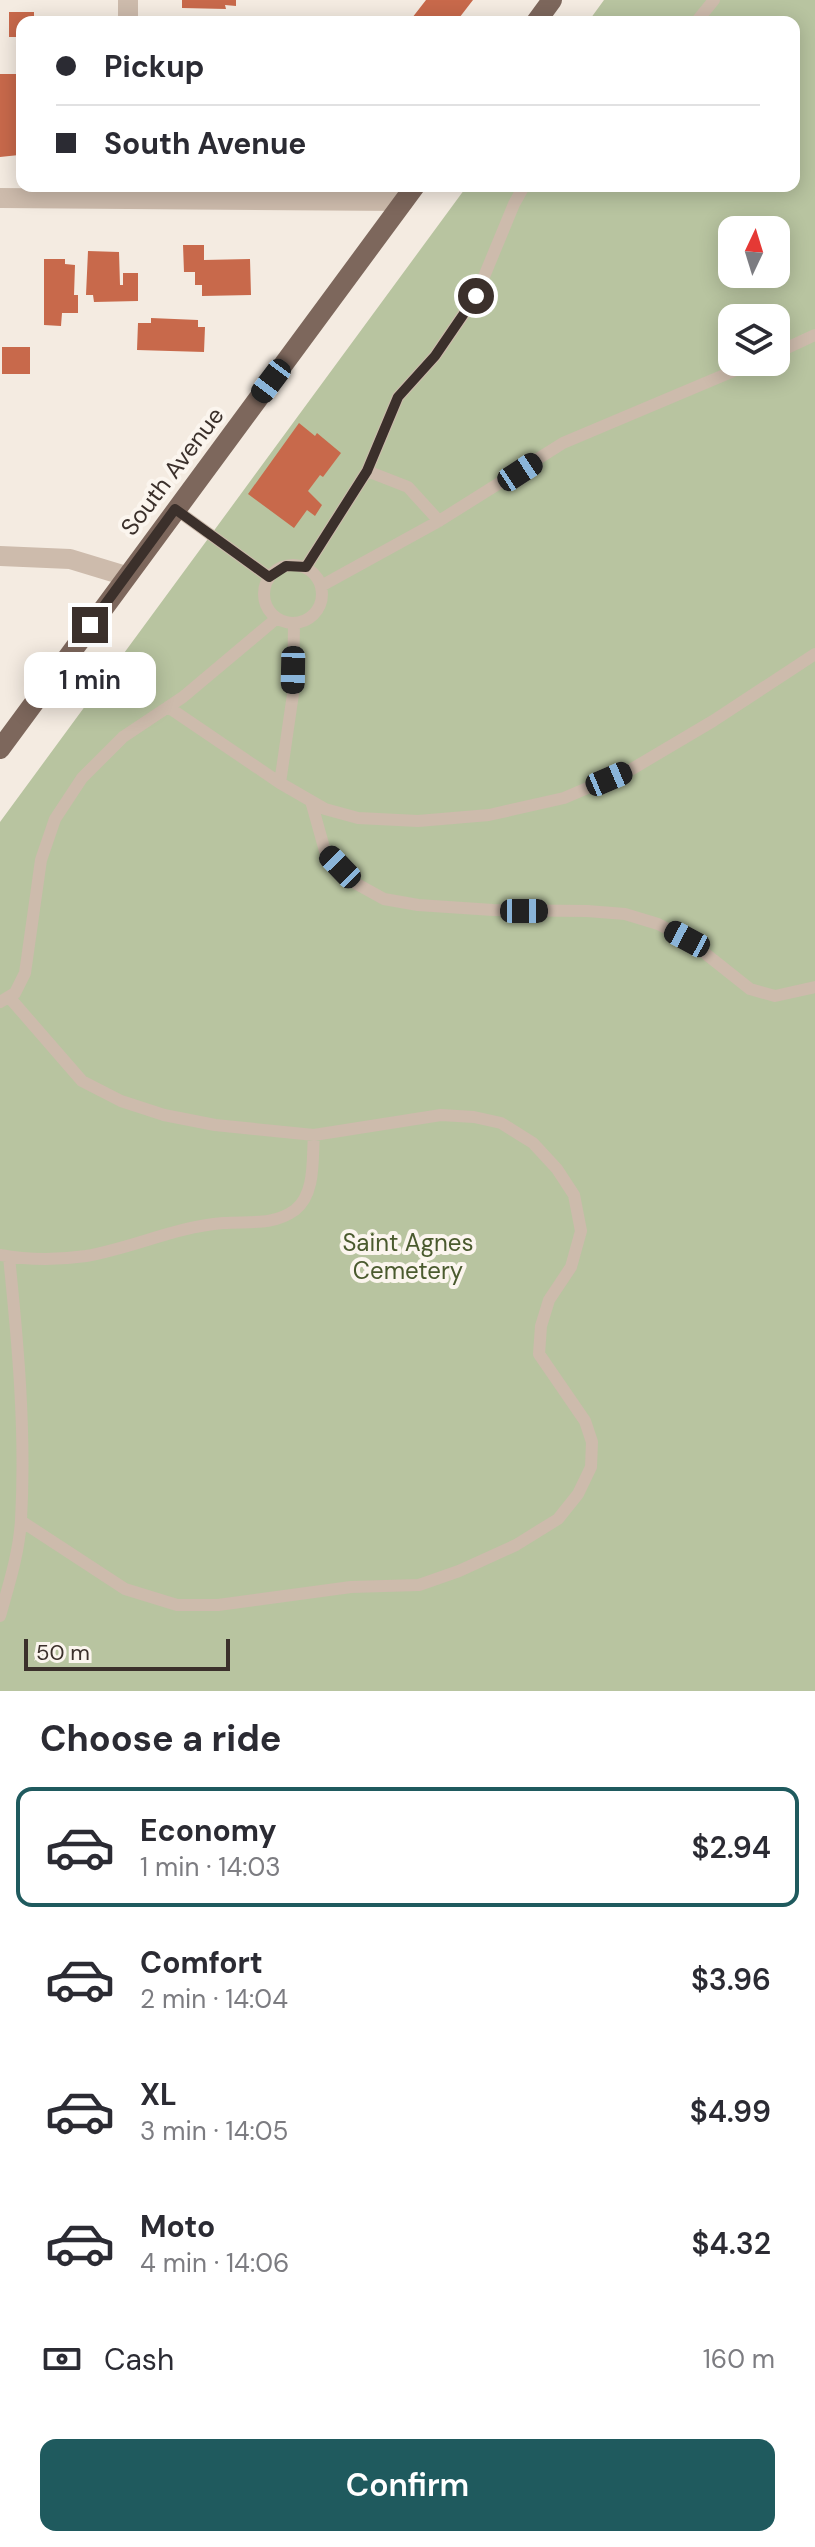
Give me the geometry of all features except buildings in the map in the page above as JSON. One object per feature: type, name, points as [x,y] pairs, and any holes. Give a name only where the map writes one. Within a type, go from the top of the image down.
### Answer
[{"type":"main road","name":"South Avenue","points":[[0,749],[410,193]]},
{"type":"street","points":[[0,198],[124,193],[410,193]]},
{"type":"street","points":[[0,556],[70,559],[126,576]]},
{"type":"lane","points":[[701,16],[714,0]]},
{"type":"lane","points":[[306,567],[367,471],[398,397],[435,356],[476,296],[521,192]]},
{"type":"lane","points":[[790,347],[815,335]]},
{"type":"lane","points":[[321,586],[439,521],[563,443],[722,376]]},
{"type":"lane","points":[[367,471],[408,487],[439,521]]},
{"type":"lane","points":[[175,509],[269,577]]},
{"type":"lane","points":[[286,566],[306,567],[314,573],[321,586],[322,601],[318,610],[311,617],[294,623],[277,618],[265,603],[269,577],[286,566]]},
{"type":"lane","points":[[21,1521],[125,1589],[177,1605],[218,1605],[351,1587],[419,1585],[459,1571],[516,1545],[558,1519],[578,1494],[591,1467],[592,1442],[585,1421],[539,1354],[541,1326],[549,1300],[571,1267],[581,1231],[574,1195],[557,1169],[533,1143],[501,1123],[474,1117],[441,1115],[314,1135],[215,1125],[164,1115],[121,1101],[82,1081],[4,1000],[15,993],[25,973],[41,860],[55,819],[82,778],[123,737],[168,707],[277,618]]},
{"type":"lane","points":[[280,783],[293,694],[294,623]]},
{"type":"lane","points":[[168,707],[280,783],[325,809],[358,818],[418,821],[489,815],[564,798],[632,769],[713,721],[815,654]]},
{"type":"lane","points":[[311,801],[325,851],[355,883],[384,899],[418,905],[493,910],[625,914],[658,924],[687,939],[750,989],[775,996],[815,987]]},
{"type":"lane","points":[[0,1616],[15,1563],[21,1521],[21,1409],[5,1256],[27,1259],[87,1256],[171,1232],[223,1223],[272,1221],[298,1208],[305,1197],[312,1177],[314,1135]]},
{"type":"green space","name":"Saint Agnes Cemetery","points":[[604,0],[815,0],[815,1691],[0,1691],[0,822],[463,192],[800,192],[800,16],[592,16]]},
{"type":"route","points":[[90,625],[175,509],[269,577],[286,566],[306,567],[367,471],[398,397],[435,356],[476,296]]}]
